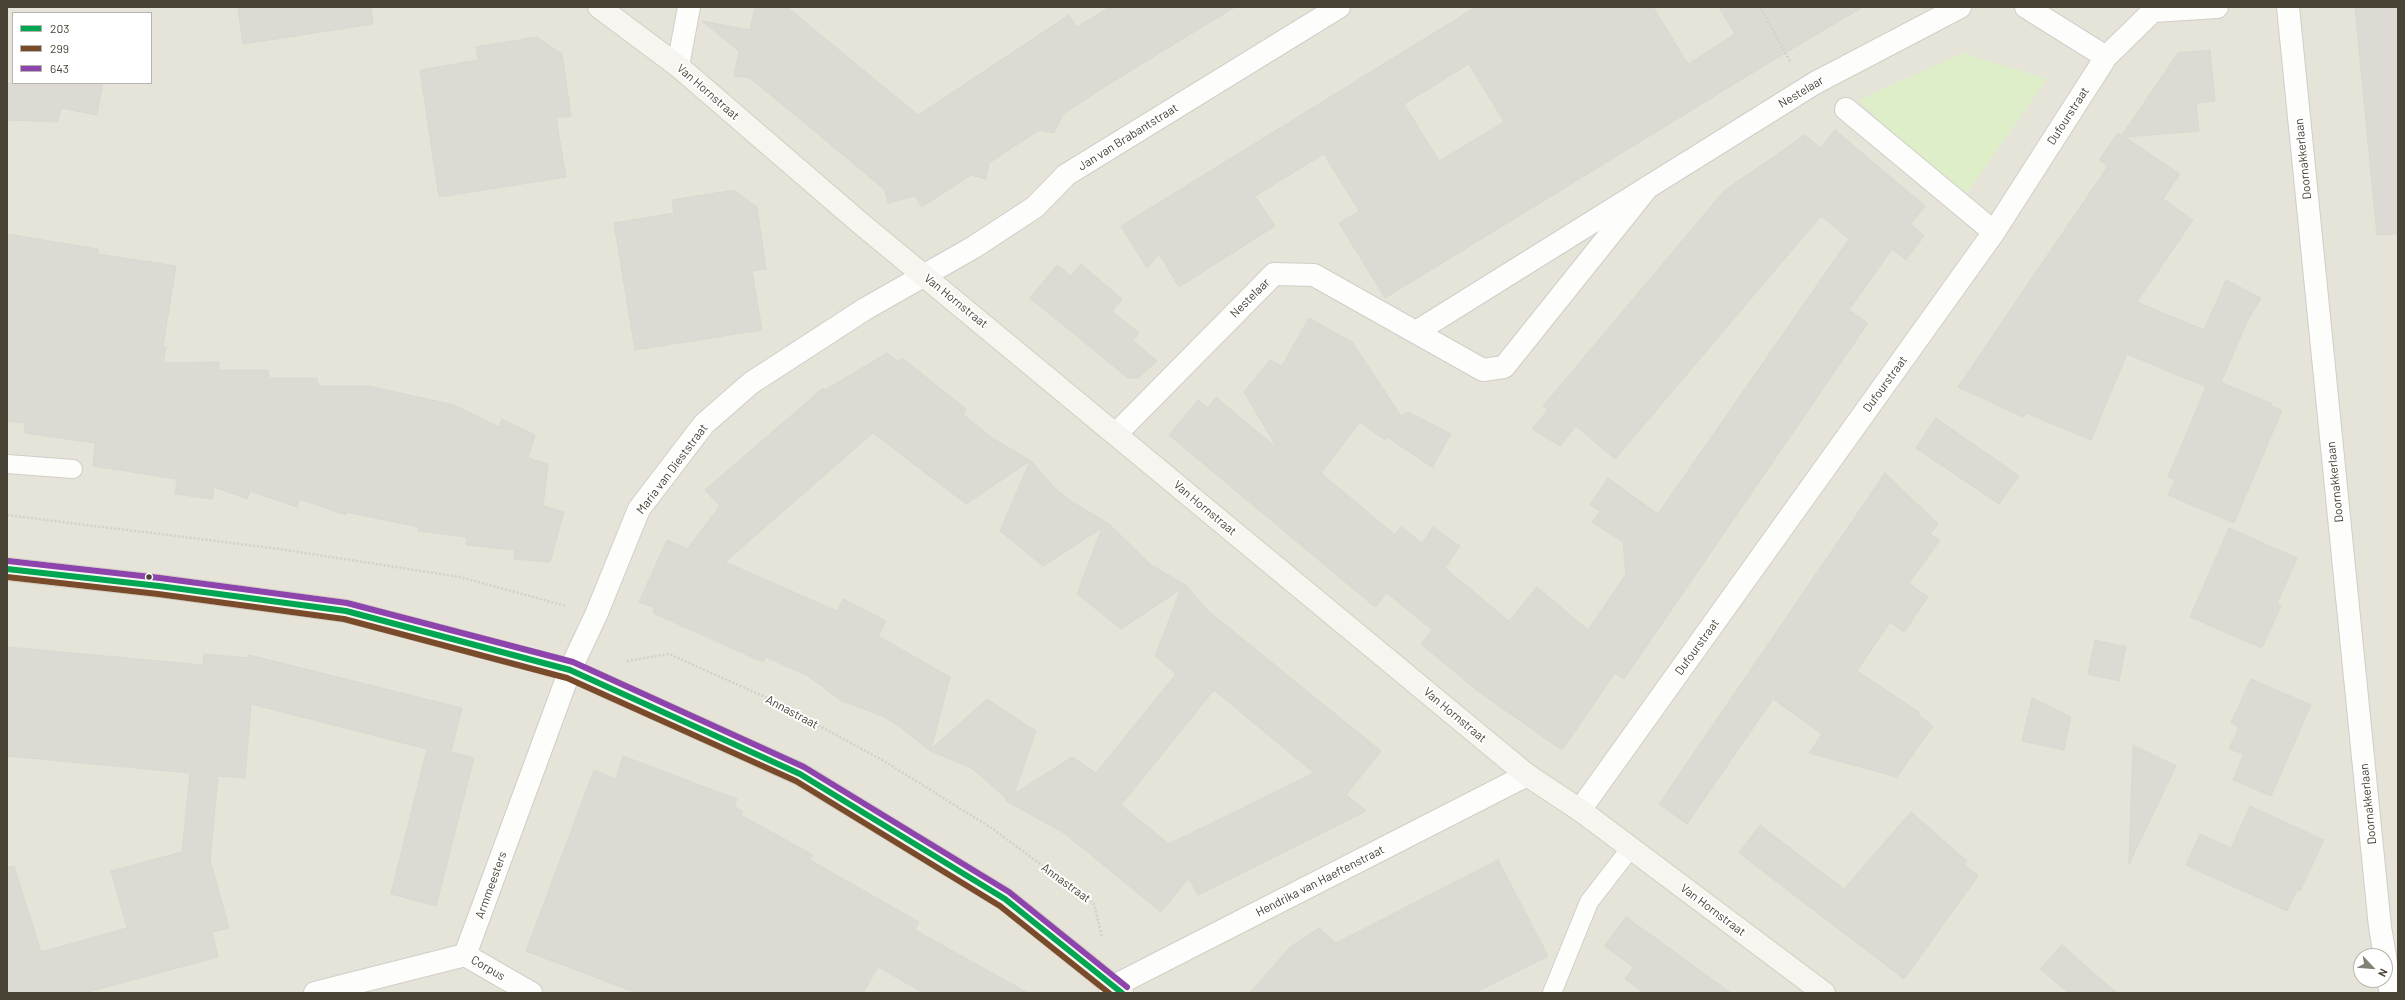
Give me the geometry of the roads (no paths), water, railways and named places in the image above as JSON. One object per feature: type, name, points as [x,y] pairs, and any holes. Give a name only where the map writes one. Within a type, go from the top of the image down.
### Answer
[{"type":"street","name":"Van Hornstraat","points":[[599,7],[678,66],[859,222],[1527,774],[1580,810],[1824,993]]},
{"type":"street","points":[[678,66],[689,7]]},
{"type":"street","name":"Jan van Brabantstraat","points":[[924,275],[974,246],[1034,207],[1066,175],[1339,7]]},
{"type":"street","name":"Nestelaar","points":[[1416,332],[1815,83],[1960,7]]},
{"type":"street","points":[[2026,7],[2106,57]]},
{"type":"street","name":"Dufourstraat","points":[[1580,810],[1994,232],[2106,57],[2153,11],[2217,7]]},
{"type":"street","name":"Doornakkerlaan","points":[[2288,7],[2380,927],[2384,948]]},
{"type":"street","points":[[1846,109],[1994,232]]},
{"type":"street","name":"Nestelaar","points":[[1116,434],[1274,274],[1314,275],[1483,370],[1504,367],[1648,187]]},
{"type":"street","name":"Maria van Dieststraat","points":[[570,670],[596,615],[639,509],[704,424],[751,383],[865,308],[924,275]]},
{"type":"street","points":[[7,569],[158,586],[346,611],[570,670],[800,774],[1005,900],[1115,991]]},
{"type":"street","name":"Armmeesters","points":[[465,956],[570,670]]},
{"type":"street","name":"Hendrika van Haeftenstraat","points":[[1115,991],[1527,774]]},
{"type":"street","points":[[315,993],[465,956]]},
{"type":"street","name":"Corpus","points":[[465,956],[531,993]]},
{"type":"lane","points":[[7,464],[73,469]]},
{"type":"lane","points":[[1552,993],[1589,902],[1630,849]]}]
